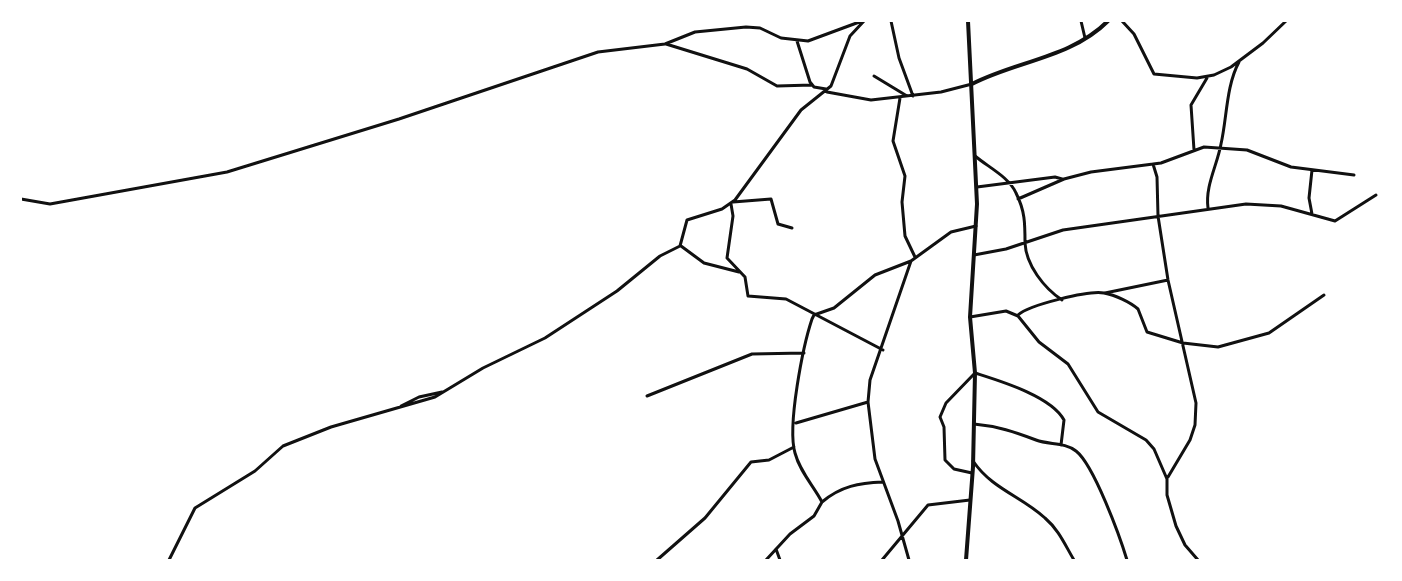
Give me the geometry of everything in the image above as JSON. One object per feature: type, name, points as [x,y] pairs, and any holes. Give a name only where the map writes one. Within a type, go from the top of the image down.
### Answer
[{"type":"street","points":[[21,199],[50,204],[227,172],[399,119],[588,54],[615,48],[665,44],[695,32],[750,27],[796,41],[818,38],[863,21]]},
{"type":"street","points":[[863,21],[850,36],[826,90],[801,110],[732,203],[733,216],[727,258],[745,277],[748,296],[786,299],[883,350]]},
{"type":"street","points":[[891,21],[899,58],[911,96]]},
{"type":"street","points":[[966,560],[973,460],[975,373],[970,317],[977,187],[968,21]]},
{"type":"street","points":[[1081,21],[1085,38]]},
{"type":"street","points":[[665,44],[747,69],[777,86],[814,87],[871,100],[953,90],[972,84],[996,72],[1054,54],[1085,38],[1108,21]]},
{"type":"street","points":[[1122,21],[1137,39],[1154,74],[1207,77],[1231,67],[1263,43],[1286,21]]},
{"type":"street","points":[[796,41],[814,87],[813,100]]},
{"type":"street","points":[[1208,208],[1212,174],[1221,147],[1233,81],[1240,59]]},
{"type":"street","points":[[874,76],[911,96]]},
{"type":"street","points":[[1194,150],[1191,105],[1207,77]]},
{"type":"street","points":[[900,98],[893,141],[905,176],[902,202],[905,236],[915,257]]},
{"type":"street","points":[[1018,199],[1064,179],[1091,172],[1153,164],[1187,155],[1194,150],[1221,147],[1247,150],[1291,167],[1353,175]]},
{"type":"street","points":[[975,156],[1008,182],[1026,216],[1025,242],[1034,268],[1051,292],[1062,300]]},
{"type":"street","points":[[1153,164],[1158,186],[1158,216],[1168,280],[1194,389],[1196,416],[1190,440],[1168,473],[1167,495],[1176,526],[1185,545],[1198,560]]},
{"type":"street","points":[[1312,170],[1310,198],[1312,214]]},
{"type":"street","points":[[977,187],[1055,177],[1064,179]]},
{"type":"street","points":[[974,255],[1063,230],[1208,208],[1260,203],[1335,221],[1376,195]]},
{"type":"street","points":[[680,246],[685,223],[690,217],[716,211],[732,203],[771,199],[778,224],[792,228]]},
{"type":"street","points":[[814,315],[834,308],[875,275],[911,261],[951,232],[976,226]]},
{"type":"street","points":[[680,246],[704,263],[741,272]]},
{"type":"street","points":[[169,560],[195,508],[255,471],[283,446],[311,434],[399,407],[420,403],[446,391],[483,368],[544,338],[617,291],[655,259],[680,246]]},
{"type":"street","points":[[909,560],[873,449],[868,402],[870,380],[883,350],[911,261]]},
{"type":"street","points":[[1018,316],[1029,309],[1062,300],[1168,280]]},
{"type":"street","points":[[1105,293],[1138,309],[1148,332],[1183,343],[1218,347],[1262,336],[1324,295]]},
{"type":"street","points":[[970,317],[1006,311],[1018,316],[1039,342],[1068,364],[1098,412],[1146,440],[1158,456],[1167,479]]},
{"type":"street","points":[[814,315],[798,382],[794,447],[801,469],[822,502]]},
{"type":"street","points":[[647,396],[752,354],[804,353]]},
{"type":"street","points":[[975,373],[1013,386],[1059,412],[1064,420],[1061,445]]},
{"type":"street","points":[[972,474],[954,469],[945,460],[945,430],[940,417],[946,402],[975,373]]},
{"type":"street","points":[[794,427],[796,422],[868,402]]},
{"type":"street","points":[[974,424],[1004,428],[1037,441],[1061,445],[1078,452],[1094,477],[1126,560]]},
{"type":"street","points":[[657,560],[705,518],[750,462],[769,460],[794,447]]},
{"type":"street","points":[[973,460],[995,486],[1047,519],[1058,530],[1074,560]]},
{"type":"street","points":[[766,560],[790,534],[814,516],[822,502],[831,494],[856,484],[883,482]]},
{"type":"street","points":[[882,560],[928,505],[970,500]]},
{"type":"street","points":[[776,549],[780,560]]}]
